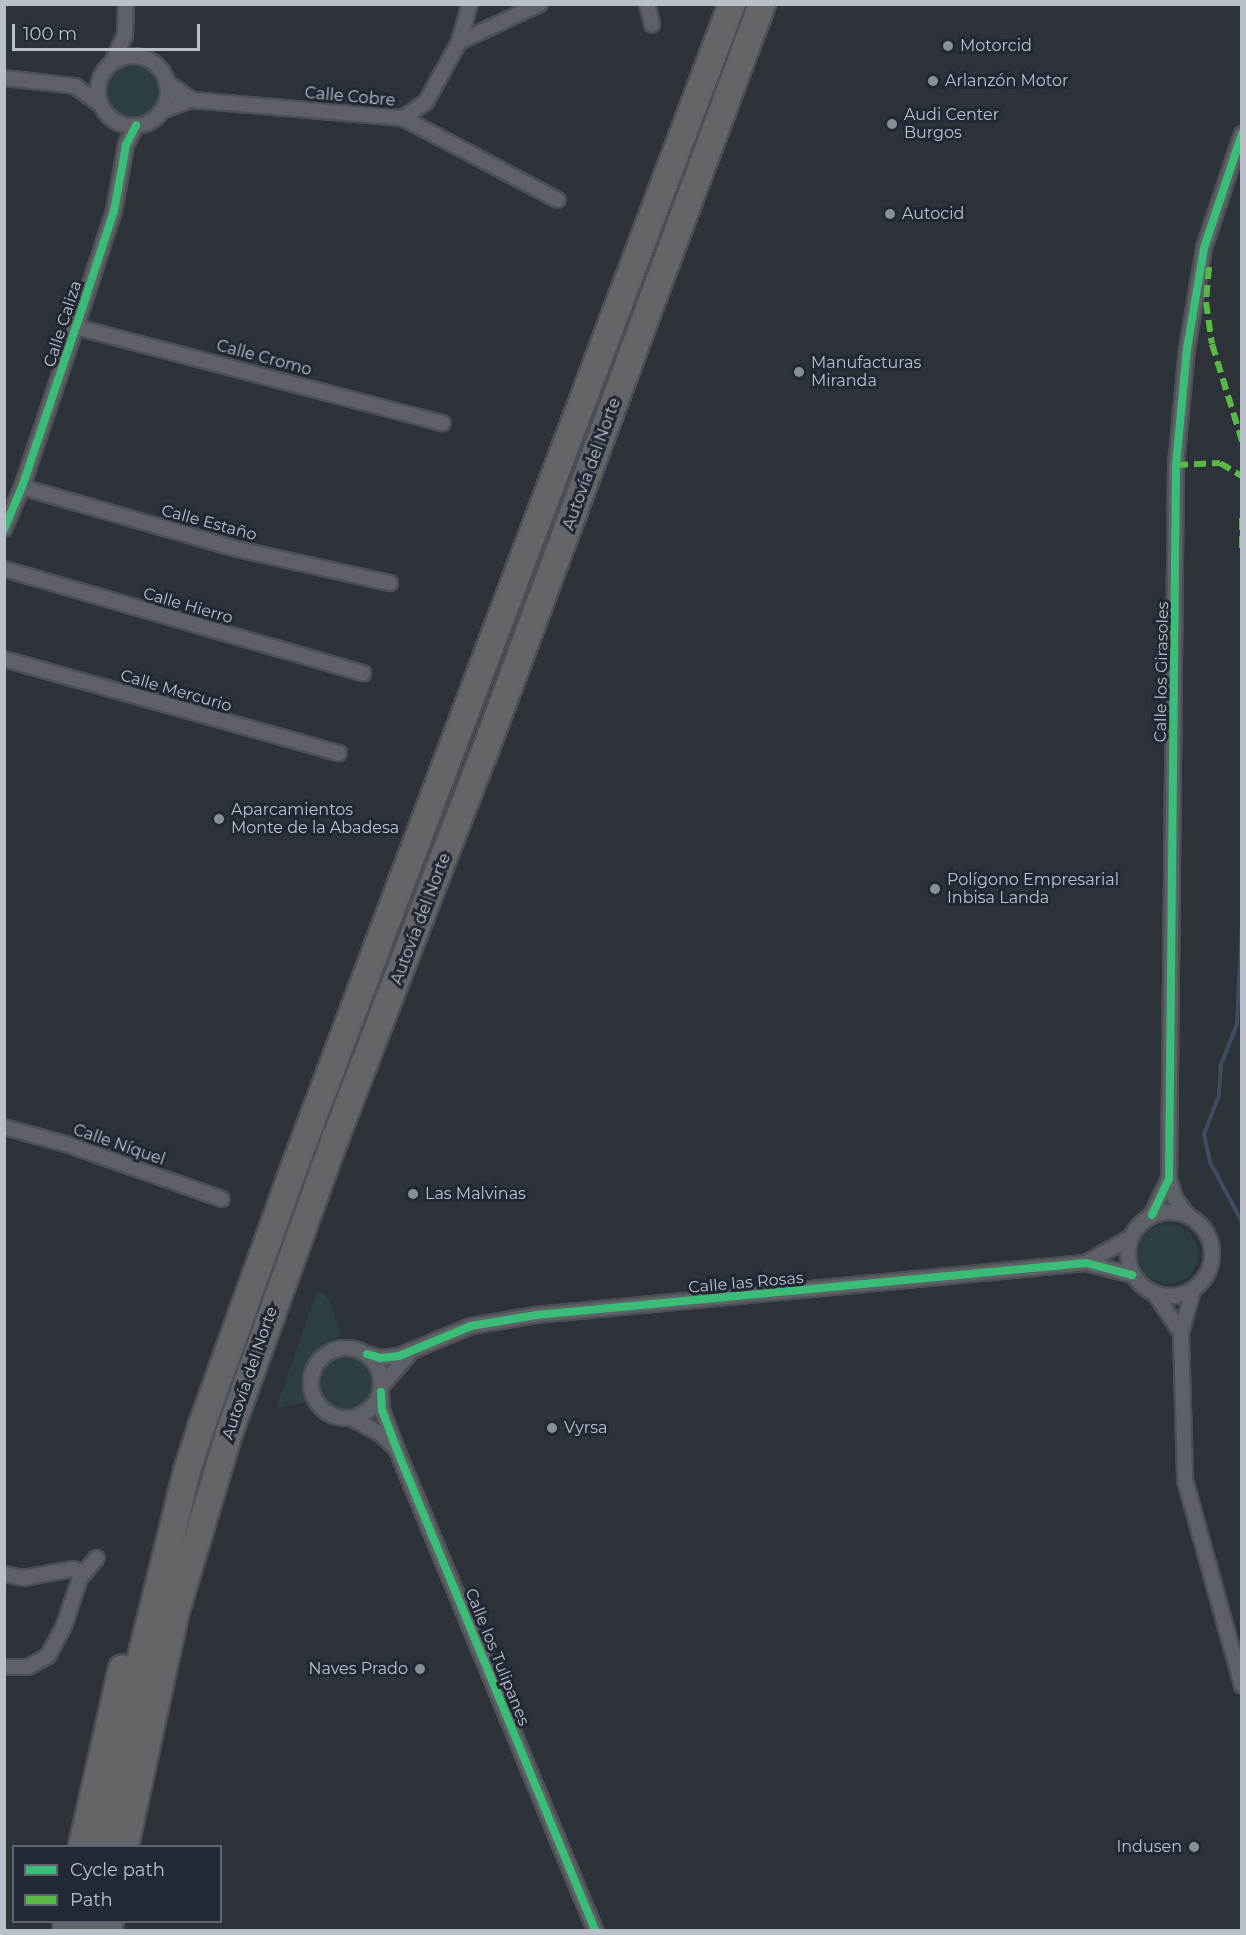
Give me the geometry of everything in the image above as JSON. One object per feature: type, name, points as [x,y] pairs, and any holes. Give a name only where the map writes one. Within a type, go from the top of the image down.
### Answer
[{"type":"highway","name":"Autovía del Norte","points":[[101,1845],[142,1649],[187,1471],[290,1179],[732,4]]},
{"type":"highway","name":"Autovía del Norte","points":[[125,1845],[175,1614],[216,1471],[335,1139],[482,759],[762,4]]},
{"type":"highway","points":[[82,1845],[106,1729],[151,1564],[187,1471]]},
{"type":"street","points":[[101,105],[98,86],[125,35],[126,4]]},
{"type":"street","points":[[459,42],[540,4]]},
{"type":"street","points":[[647,4],[652,24]]},
{"type":"street","points":[[470,7],[482,21],[496,25]]},
{"type":"street","points":[[403,118],[426,102],[459,42],[470,7]]},
{"type":"street","points":[[114,120],[136,125],[161,111],[167,94],[166,82],[159,68],[145,58],[125,35]]},
{"type":"street","points":[[75,86],[127,57],[145,58]]},
{"type":"street","points":[[4,78],[75,86],[101,105],[114,120],[126,145]]},
{"type":"street","name":"Calle Cobre","points":[[166,82],[192,100]]},
{"type":"street","name":"Calle Cobre","points":[[161,111],[192,100],[403,118],[558,200]]},
{"type":"street","name":"Calle Caliza","points":[[4,529],[22,488],[114,211],[126,145],[136,125]]},
{"type":"street","name":"Calle los Girasoles","points":[[1188,1216],[1176,1200],[1169,1179],[1176,465],[1187,349],[1204,248],[1242,134]]},
{"type":"street","name":"Calle Cromo","points":[[76,327],[443,423]]},
{"type":"street","name":"Calle Estaño","points":[[22,488],[233,549],[390,583]]},
{"type":"street","name":"Calle Hierro","points":[[4,569],[363,673]]},
{"type":"street","name":"Calle Mercurio","points":[[4,658],[339,753]]},
{"type":"street","name":"Calle Níquel","points":[[4,1127],[66,1144],[222,1198]]},
{"type":"street","name":"Calle los Girasoles","points":[[1152,1215],[1169,1179]]},
{"type":"street","points":[[1181,1334],[1156,1295],[1132,1275],[1127,1256],[1131,1237],[1152,1215],[1170,1212],[1188,1216],[1203,1229],[1212,1247],[1208,1274],[1193,1290],[1181,1334],[1185,1479],[1242,1685]]},
{"type":"street","name":"Calle las Rosas","points":[[1086,1263],[1131,1237]]},
{"type":"street","name":"Calle las Rosas","points":[[367,1354],[380,1358],[412,1351],[471,1326],[500,1320],[1086,1263],[1132,1275]]},
{"type":"street","points":[[1156,1295],[1175,1296],[1193,1290]]},
{"type":"street","points":[[355,1349],[367,1354],[376,1363],[381,1389],[370,1409],[351,1418],[325,1411],[316,1402],[311,1379],[314,1367],[331,1351],[355,1349]]},
{"type":"street","name":"Calle las Rosas","points":[[381,1389],[389,1373],[412,1351]]},
{"type":"street","name":"Calle los Tulipanes","points":[[381,1389],[382,1410],[397,1450],[595,1930]]},
{"type":"street","name":"Calle los Tulipanes","points":[[351,1418],[381,1434],[397,1450]]},
{"type":"street","points":[[4,1667],[28,1667],[48,1656],[84,1573],[97,1558]]},
{"type":"street","points":[[4,1574],[23,1578],[73,1569],[84,1573]]},
{"type":"shaded area","points":[[127,64],[137,64],[147,68],[155,76],[159,91],[155,106],[147,114],[137,118],[127,118],[117,114],[109,106],[105,96],[105,86],[109,76],[117,68]]},
{"type":"shaded area","points":[[1168,1224],[1189,1233],[1198,1254],[1189,1275],[1168,1284],[1147,1275],[1138,1254],[1147,1233]]},
{"type":"shaded area","points":[[322,1292],[329,1300],[341,1335],[318,1347],[308,1360],[302,1380],[307,1402],[276,1408],[316,1294]]},
{"type":"shaded area","points":[[346,1356],[356,1358],[365,1364],[371,1373],[373,1383],[371,1393],[365,1402],[356,1408],[346,1410],[336,1408],[327,1402],[321,1393],[319,1383],[321,1373],[327,1364],[336,1358]]},
{"type":"waterway","points":[[1242,924],[1237,1024],[1221,1065],[1219,1095],[1204,1134],[1210,1162],[1242,1222]]},
{"type":"marked path","points":[[1209,267],[1206,302],[1212,344],[1242,441]]},
{"type":"marked path","points":[[1176,465],[1220,463],[1242,476]]},
{"type":"marked path","points":[[1242,518],[1242,553]]},
{"type":"cycle path","points":[[4,529],[22,487],[114,211],[126,145],[136,125]]},
{"type":"cycle path","points":[[1152,1215],[1169,1179],[1176,465],[1187,349],[1204,248],[1242,134]]},
{"type":"cycle path","points":[[367,1354],[380,1358],[399,1356],[471,1326],[536,1315],[1086,1263],[1132,1275]]},
{"type":"cycle path","points":[[381,1392],[382,1410],[397,1450],[595,1930]]},
{"type":"place","name":"Motorcid","points":[[948,46]]},
{"type":"place","name":"Arlanzón Motor","points":[[933,81]]},
{"type":"place","name":"Audi Center Burgos","points":[[892,124]]},
{"type":"place","name":"Autocid","points":[[890,214]]},
{"type":"place","name":"Manufacturas Miranda","points":[[799,372]]},
{"type":"place","name":"Aparcamientos Monte de la Abadesa","points":[[219,819]]},
{"type":"place","name":"Polígono Empresarial Inbisa Landa","points":[[935,889]]},
{"type":"place","name":"Las Malvinas","points":[[413,1194]]},
{"type":"place","name":"Vyrsa","points":[[552,1428]]},
{"type":"place","name":"Naves Prado","points":[[420,1669]]},
{"type":"place","name":"Indusen","points":[[1194,1847]]}]
